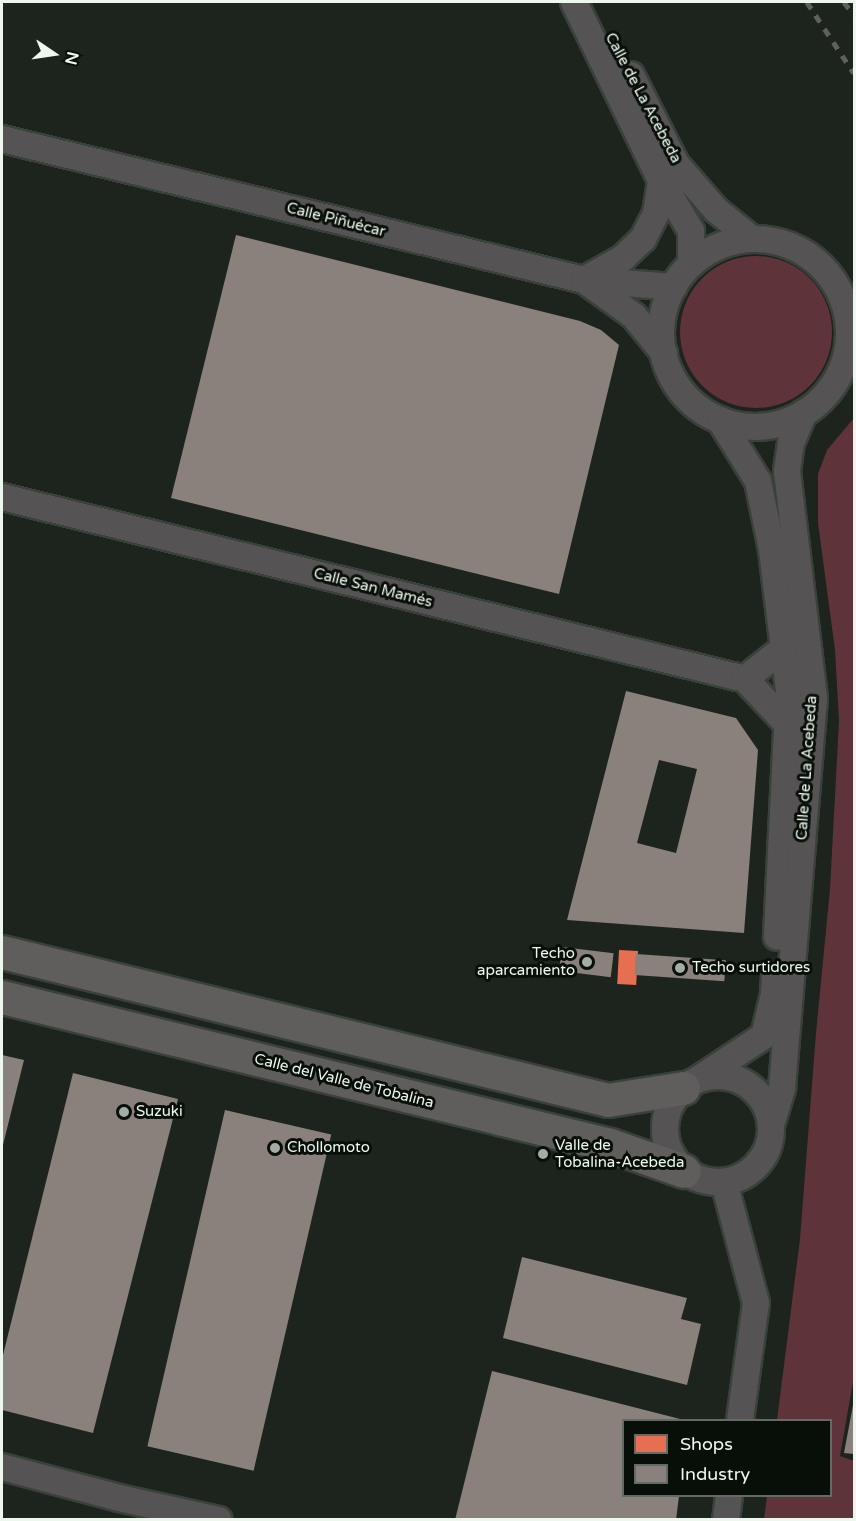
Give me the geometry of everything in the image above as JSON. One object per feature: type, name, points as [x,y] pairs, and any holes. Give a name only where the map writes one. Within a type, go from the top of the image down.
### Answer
[{"type":"main road","points":[[2,952],[608,1100],[692,1083]]},
{"type":"main road","name":"Calle del Valle de Tobalina","points":[[2,997],[610,1145],[684,1171]]},
{"type":"street","name":"Calle de La Acebeda","points":[[574,2],[661,180],[691,231],[691,264]]},
{"type":"street","name":"Calle de La Acebeda","points":[[592,2],[676,164],[716,210],[752,238]]},
{"type":"street","name":"Calle Piñuécar","points":[[2,139],[584,280],[674,286]]},
{"type":"street","name":"Calle de La Acebeda","points":[[584,280],[623,258],[643,239],[656,213],[661,180]]},
{"type":"street","points":[[752,238],[774,240],[795,247],[829,274],[840,293],[852,333],[837,380],[822,398],[804,413],[785,422],[763,426],[741,426],[720,420],[700,409],[684,393],[671,374],[664,352],[663,318],[674,286],[691,264],[719,246],[752,238]]},
{"type":"street","points":[[829,274],[855,274]]},
{"type":"street","points":[[584,280],[634,316],[664,352]]},
{"type":"street","name":"Calle de La Acebeda","points":[[771,1125],[782,1088],[814,698],[787,471],[791,443],[804,413]]},
{"type":"street","name":"Calle de La Acebeda","points":[[692,1083],[764,1036],[774,994],[789,726],[789,690],[772,550],[759,482],[720,420]]},
{"type":"street","name":"Calle San Mamés","points":[[2,497],[745,679]]},
{"type":"street","points":[[784,648],[745,679],[789,726]]},
{"type":"street","points":[[715,1075],[734,1077],[751,1086],[767,1106],[771,1125],[768,1146],[753,1169],[742,1177],[724,1182],[700,1180],[684,1171],[666,1144],[664,1127],[668,1108],[692,1083],[715,1075]]},
{"type":"street","points":[[724,1182],[756,1303],[740,1419]]},
{"type":"street","points":[[2,1467],[118,1498],[219,1520]]},
{"type":"street","points":[[726,1520],[729,1497]]},
{"type":"shaded area","points":[[756,256],[771,257],[785,262],[810,278],[826,303],[831,317],[831,347],[826,361],[810,386],[785,402],[771,407],[756,408],[741,407],[727,402],[702,386],[686,361],[681,347],[680,332],[681,317],[686,303],[702,278],[727,262],[741,257]]},
{"type":"shaded area","points":[[854,418],[854,1376],[840,1456],[854,1461],[854,1519],[764,1519],[767,1497],[832,1497],[832,1419],[777,1419],[800,1239],[830,889],[839,721],[835,650],[818,523],[818,474],[827,450]]},
{"type":"building: Shops","points":[[619,950],[638,951],[636,985],[617,984]]},
{"type":"building: Industry","points":[[236,235],[580,321],[601,330],[619,345],[559,594],[171,498]]},
{"type":"building: Industry","points":[[626,691],[736,718],[758,750],[744,933],[567,920]],"holes":[[[659,760],[697,769],[676,853],[637,843]]]},
{"type":"building: Industry","name":"Techo aparcamiento","points":[[562,947],[614,953],[611,977],[559,971]]},
{"type":"building: Industry","name":"Techo surtidores","points":[[636,954],[726,960],[724,981],[635,975]]},
{"type":"building: Industry","points":[[2,1055],[24,1060],[2,1149]]},
{"type":"building: Industry","points":[[73,1073],[178,1099],[93,1433],[2,1410],[2,1359]]},
{"type":"building: Industry","points":[[225,1110],[331,1135],[254,1471],[147,1446]]},
{"type":"building: Industry","points":[[522,1257],[687,1298],[681,1319],[701,1324],[687,1385],[503,1338]]},
{"type":"building: Industry","points":[[492,1371],[680,1419],[622,1419],[622,1497],[679,1497],[676,1520],[455,1520]]},
{"type":"building: Industry","points":[[854,1405],[854,1454],[844,1453]]},
{"type":"railway","points":[[807,2],[854,73]]},
{"type":"railway","points":[[844,2],[854,15]]},
{"type":"place","name":"Techo aparcamiento","points":[[587,962]]},
{"type":"place","name":"Techo surtidores","points":[[680,968]]},
{"type":"place","name":"Suzuki","points":[[124,1112]]},
{"type":"place","name":"Chollomoto","points":[[275,1148]]},
{"type":"place","name":"Valle de Tobalina-Acebeda","points":[[543,1154]]}]
